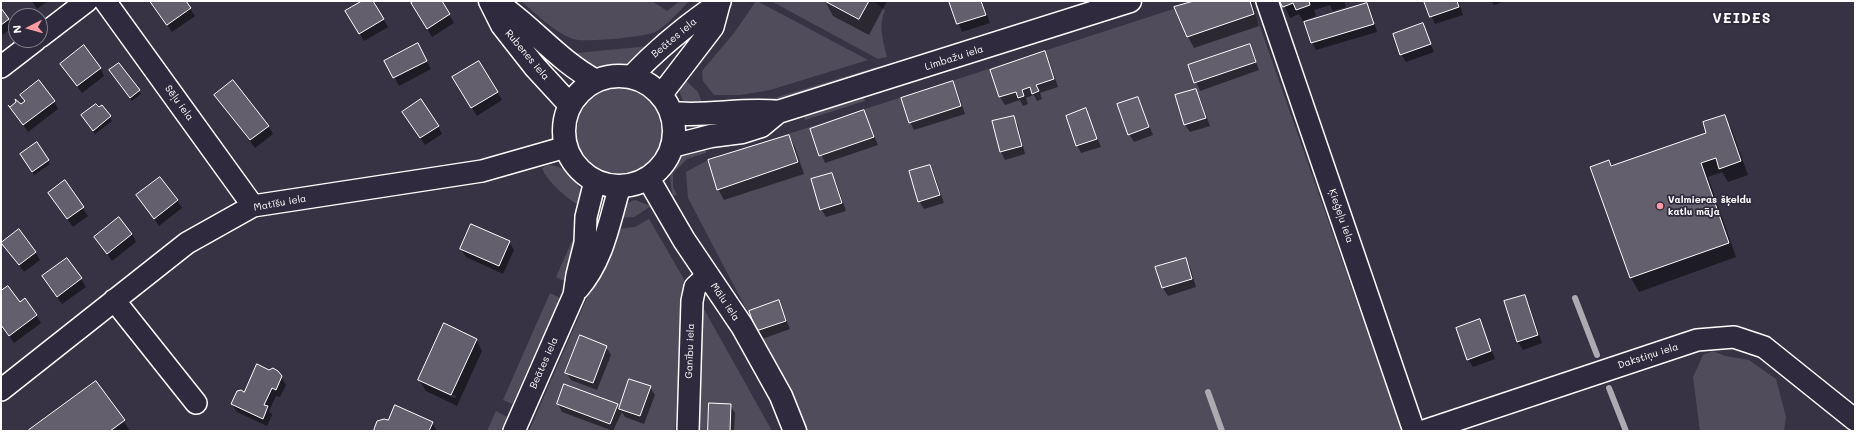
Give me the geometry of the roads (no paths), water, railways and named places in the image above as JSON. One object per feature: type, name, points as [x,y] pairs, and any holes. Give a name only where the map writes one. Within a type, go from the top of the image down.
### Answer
[{"type":"main road","name":"Rubenes iela","points":[[490,1],[502,25],[535,67],[570,105]]},
{"type":"main road","name":"Rubenes iela","points":[[494,1],[514,14],[574,68],[596,81]]},
{"type":"main road","name":"Limbažu iela","points":[[672,146],[711,136],[742,132],[755,128],[761,126],[778,112],[1130,1]]},
{"type":"main road","points":[[631,76],[652,87],[666,104],[674,135],[672,146],[666,159],[658,170],[648,178],[635,184],[620,186],[608,185],[595,181],[583,172],[573,161],[566,147],[564,133],[565,118],[570,105],[582,91],[596,81],[607,77],[631,76]]},
{"type":"main road","name":"Limbažu iela","points":[[666,104],[710,114],[758,110],[778,112]]},
{"type":"main road","name":"Mālu iela","points":[[648,178],[684,240],[742,326],[782,396],[795,431]]},
{"type":"street","points":[[48,31],[87,1]]},
{"type":"street","name":"Sēļu iela","points":[[105,1],[253,206]]},
{"type":"street","name":"Ķieģeļu iela","points":[[1267,1],[1414,431]]},
{"type":"street","name":"Beātes iela","points":[[631,76],[646,61],[720,2]]},
{"type":"street","name":"Beātes iela","points":[[666,104],[712,26],[720,2]]},
{"type":"street","points":[[1,67],[26,48]]},
{"type":"street","name":"Matīšu iela","points":[[1,390],[187,243],[253,206],[482,171],[566,147]]},
{"type":"street","name":"Beātes iela","points":[[514,431],[574,294],[584,243],[586,217],[595,181]]},
{"type":"street","name":"Beātes iela","points":[[574,294],[589,276],[603,247],[620,186]]},
{"type":"street","name":"Ganību iela","points":[[688,431],[692,301],[695,287],[707,276]]},
{"type":"street","points":[[114,300],[196,403]]},
{"type":"street","name":"Dakstiņu iela","points":[[1424,431],[1697,340],[1734,337],[1764,347],[1855,420]]},
{"type":"waterway","points":[[1575,298],[1597,355]]},
{"type":"waterway","points":[[1609,388],[1626,431]]},
{"type":"waterway","points":[[1208,392],[1222,431]]},
{"type":"place","name":"Valmieras šķeldu katlu māja","points":[[1660,206]]},
{"type":"district","name":"VEIDES","points":[[1742,19]]}]
